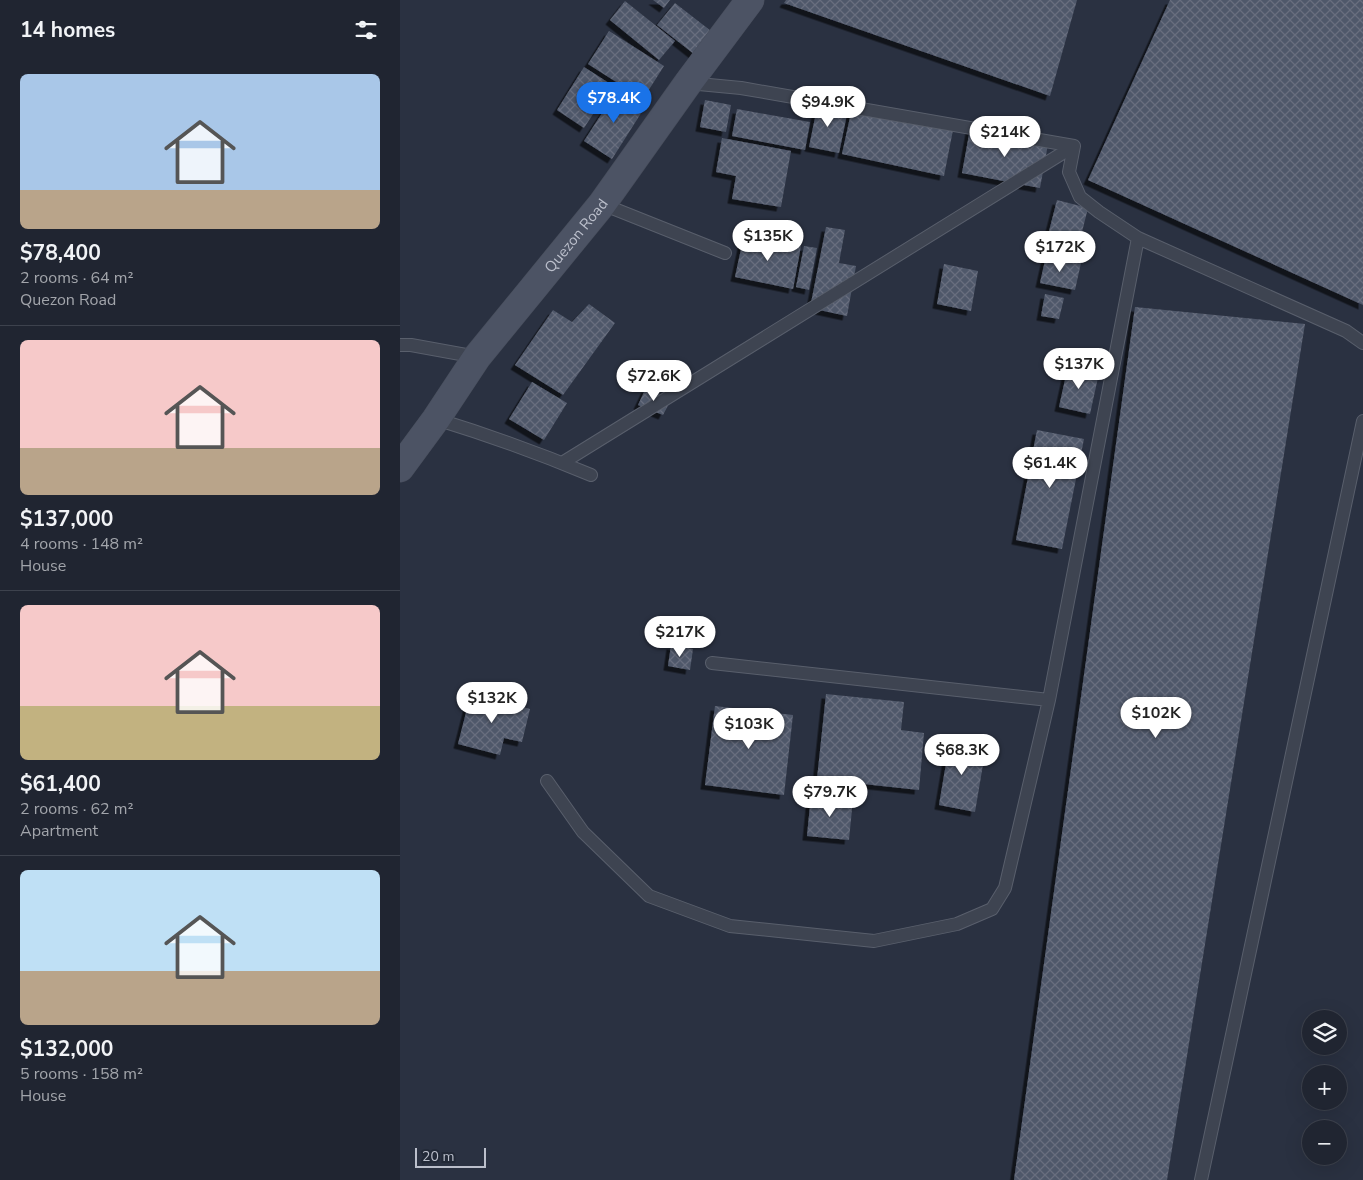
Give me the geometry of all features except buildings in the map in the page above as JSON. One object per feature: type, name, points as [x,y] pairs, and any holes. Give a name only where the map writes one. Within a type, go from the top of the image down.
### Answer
[{"type":"main road","name":"Quezon Road","points":[[400,468],[436,419],[477,357],[602,204],[750,0]]},
{"type":"lane","points":[[688,83],[741,88],[1074,146]]},
{"type":"lane","points":[[1074,146],[1069,172],[1080,197],[1138,238],[1346,331],[1363,343]]},
{"type":"lane","points":[[562,463],[1074,146]]},
{"type":"lane","points":[[602,204],[725,253]]},
{"type":"lane","points":[[547,781],[583,832],[649,896],[730,926],[874,941],[957,924],[992,909],[1005,888],[1049,700],[1138,238]]},
{"type":"lane","points":[[400,345],[411,345],[477,357]]},
{"type":"lane","points":[[436,419],[591,475]]},
{"type":"lane","points":[[1201,1180],[1363,421]]},
{"type":"lane","points":[[712,662],[1049,700]]}]
